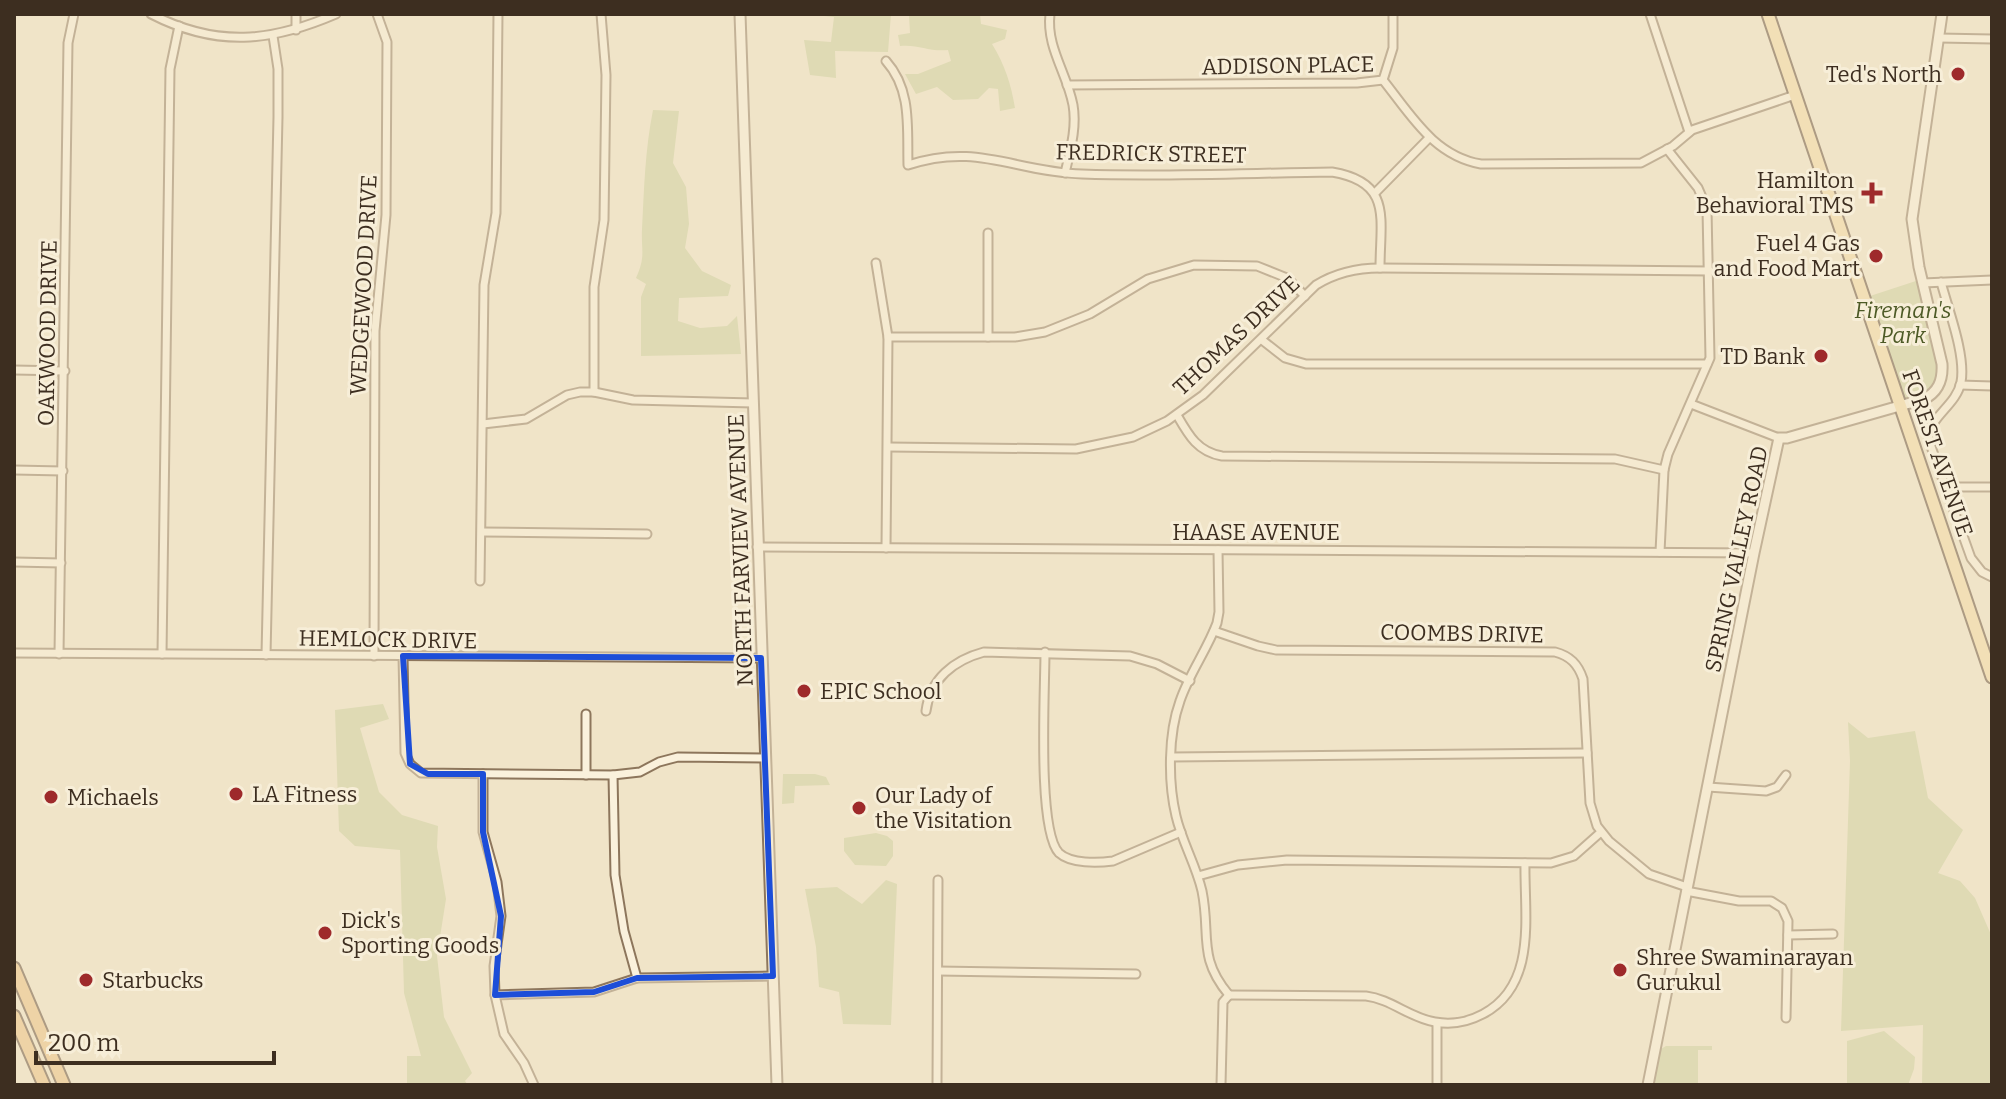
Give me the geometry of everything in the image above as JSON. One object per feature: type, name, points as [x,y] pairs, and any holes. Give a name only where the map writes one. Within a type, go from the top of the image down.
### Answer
[{"type":"highway","points":[[14,968],[64,1085]]},
{"type":"highway","points":[[14,1016],[44,1085]]},
{"type":"main road","name":"FOREST AVENUE","points":[[1768,14],[1992,677]]},
{"type":"street","name":"OAKWOOD DRIVE","points":[[59,654],[68,43],[74,14]]},
{"type":"street","points":[[151,14],[165,17],[179,26],[228,37],[273,36],[336,14]]},
{"type":"street","points":[[296,14],[296,30]]},
{"type":"street","name":"WEDGEWOOD DRIVE","points":[[374,656],[375,331],[386,215],[387,42],[377,14]]},
{"type":"street","points":[[480,581],[484,285],[496,213],[498,14]]},
{"type":"street","points":[[594,392],[594,287],[604,220],[606,83],[601,14]]},
{"type":"street","name":"NORTH FARVIEW AVENUE","points":[[740,14],[777,1085]]},
{"type":"street","points":[[1050,14],[1052,46],[1067,85],[1074,119],[1065,173]]},
{"type":"street","points":[[1383,80],[1393,48],[1393,14]]},
{"type":"street","points":[[1650,14],[1689,132]]},
{"type":"street","name":"SPRING VALLEY ROAD","points":[[1648,1085],[1779,438],[1901,407],[1935,394],[1943,372],[1913,233],[1912,207],[1942,14]]},
{"type":"street","points":[[162,654],[170,69],[179,26]]},
{"type":"street","points":[[266,655],[278,117],[278,69],[273,36]]},
{"type":"street","points":[[1939,38],[1992,39]]},
{"type":"street","name":"FREDRICK STREET","points":[[886,61],[900,78],[906,97],[908,165],[941,157],[971,156],[1065,173],[1332,172],[1363,180],[1375,193]]},
{"type":"street","name":"ADDISON PLACE","points":[[1067,85],[1357,83],[1383,80],[1429,138],[1457,158],[1481,164],[1641,163],[1689,132],[1795,95]]},
{"type":"street","points":[[1380,268],[1379,206],[1375,193],[1429,138]]},
{"type":"street","points":[[1660,552],[1664,470],[1668,454],[1710,358],[1709,221],[1698,188],[1667,149]]},
{"type":"street","points":[[988,233],[988,337]]},
{"type":"street","points":[[876,263],[888,337],[886,548]]},
{"type":"street","points":[[888,337],[1030,335],[1071,324],[1148,279],[1194,265],[1257,266],[1287,278],[1305,296]]},
{"type":"street","name":"THOMAS DRIVE","points":[[888,447],[1086,448],[1133,437],[1177,415],[1203,395],[1305,296],[1330,276],[1348,271],[1380,268],[1710,271]]},
{"type":"street","points":[[1923,283],[1992,280]]},
{"type":"street","points":[[1941,282],[1961,361],[1960,385],[1951,404],[1933,421],[1928,434],[1971,558],[1982,572],[1992,577]]},
{"type":"street","points":[[1262,340],[1285,358],[1306,364],[1707,364]]},
{"type":"street","points":[[14,370],[65,371]]},
{"type":"street","points":[[1960,385],[1992,386]]},
{"type":"street","points":[[483,424],[526,419],[567,395],[594,392],[633,400],[753,403]]},
{"type":"street","points":[[1691,404],[1779,438]]},
{"type":"street","points":[[1177,415],[1196,445],[1213,455],[1615,459],[1664,470]]},
{"type":"street","points":[[14,470],[63,471]]},
{"type":"street","points":[[1945,487],[1992,487]]},
{"type":"street","points":[[482,532],[647,534]]},
{"type":"street","name":"HAASE AVENUE","points":[[757,547],[1754,553]]},
{"type":"street","points":[[1218,550],[1219,612],[1214,631],[1174,718],[1173,800],[1198,876],[1205,910],[1210,967],[1229,995]]},
{"type":"street","points":[[14,562],[61,563]]},
{"type":"street","name":"COOMBS DRIVE","points":[[1214,631],[1276,650],[1563,654],[1576,664],[1583,679],[1590,803],[1601,832],[1649,874],[1713,897],[1777,903],[1786,914],[1788,935]]},
{"type":"street","points":[[926,711],[935,683],[962,660],[995,651],[1130,656],[1157,664],[1190,681]]},
{"type":"street","points":[[1045,652],[1046,814],[1058,851],[1070,859],[1113,861],[1181,832]]},
{"type":"street","name":"HEMLOCK DRIVE","points":[[14,653],[761,658]]},
{"type":"street","points":[[403,656],[405,753],[410,764],[428,774],[613,775],[640,772],[678,757],[764,758]]},
{"type":"street","points":[[586,714],[586,775]]},
{"type":"street","points":[[1172,757],[1587,753]]},
{"type":"street","points":[[483,774],[483,832],[497,882],[501,916],[494,966],[495,995],[504,1034],[524,1063],[534,1085]]},
{"type":"street","points":[[613,775],[615,875],[624,931],[637,978]]},
{"type":"street","points":[[1708,787],[1766,791],[1777,787],[1786,775]]},
{"type":"street","points":[[1198,876],[1238,865],[1287,860],[1525,863],[1564,860],[1584,849],[1601,832]]},
{"type":"street","points":[[1221,1085],[1223,1002],[1229,995],[1366,996],[1388,1001],[1437,1023],[1463,1022],[1486,1012],[1507,995],[1524,960],[1525,863]]},
{"type":"street","points":[[937,1085],[938,880]]},
{"type":"street","points":[[1786,1018],[1788,935],[1833,934]]},
{"type":"street","points":[[938,971],[1136,974]]},
{"type":"street","points":[[495,995],[594,992],[637,978],[773,976]]},
{"type":"street","points":[[1437,1023],[1437,1085]]},
{"type":"highlighted area","points":[[403,656],[761,658],[773,976],[637,978],[594,992],[495,995],[501,916],[483,832],[483,774],[428,774],[410,764]]},
{"type":"green space","points":[[804,14],[891,14],[888,52],[835,51],[836,78],[810,75],[804,40],[831,42],[834,17]]},
{"type":"green space","points":[[906,14],[980,14],[981,24],[1007,30],[1005,39],[992,44],[1007,75],[1015,108],[1000,111],[998,89],[989,88],[978,99],[953,100],[937,87],[916,94],[905,74],[918,74],[951,61],[948,50],[900,46],[898,35],[910,33],[909,15]]},
{"type":"green space","points":[[653,110],[679,111],[673,163],[686,187],[689,224],[685,248],[702,271],[731,285],[728,296],[679,298],[678,321],[700,328],[727,326],[737,316],[741,354],[641,356],[641,297],[646,284],[636,278],[642,259],[645,170]]},
{"type":"green space","name":"Fireman's Park","points":[[1922,279],[1942,364],[1935,394],[1901,407],[1864,298]]},
{"type":"green space","points":[[383,704],[389,719],[360,728],[379,792],[402,815],[438,826],[437,847],[446,899],[437,956],[444,1017],[472,1073],[465,1081],[468,1085],[385,1085],[407,1083],[407,1056],[421,1056],[404,993],[400,850],[355,846],[339,831],[335,710]]},
{"type":"green space","points":[[1848,722],[1868,738],[1915,731],[1928,798],[1963,830],[1938,873],[1960,881],[1975,898],[1992,937],[1992,1085],[1922,1085],[1923,1025],[1841,1031],[1850,761]]},
{"type":"green space","points":[[783,774],[815,774],[826,777],[830,785],[795,786],[794,803],[782,804]]},
{"type":"green space","points":[[876,833],[893,841],[893,856],[886,866],[855,865],[844,851],[844,838]]},
{"type":"green space","points":[[886,880],[897,884],[891,1025],[843,1024],[839,992],[819,987],[816,947],[805,889],[837,887],[862,904]]},
{"type":"green space","points":[[1884,1031],[1915,1057],[1908,1085],[1847,1085],[1847,1041]]},
{"type":"green space","points":[[1666,1046],[1712,1046],[1712,1050],[1698,1050],[1698,1085],[1654,1085],[1661,1049]]},
{"type":"place","name":"Ted's North","points":[[1958,74]]},
{"type":"place","name":"Hamilton Behavioral TMS","points":[[1872,193]]},
{"type":"place","name":"Fuel 4 Gas and Food Mart","points":[[1876,256]]},
{"type":"place","name":"TD Bank","points":[[1821,356]]},
{"type":"place","name":"EPIC School","points":[[804,691]]},
{"type":"place","name":"LA Fitness","points":[[236,794]]},
{"type":"place","name":"Michaels","points":[[51,797]]},
{"type":"place","name":"Our Lady of the Visitation","points":[[859,808]]},
{"type":"place","name":"Dick's Sporting Goods","points":[[325,933]]},
{"type":"place","name":"Shree Swaminarayan Gurukul","points":[[1620,970]]},
{"type":"place","name":"Starbucks","points":[[86,980]]}]
